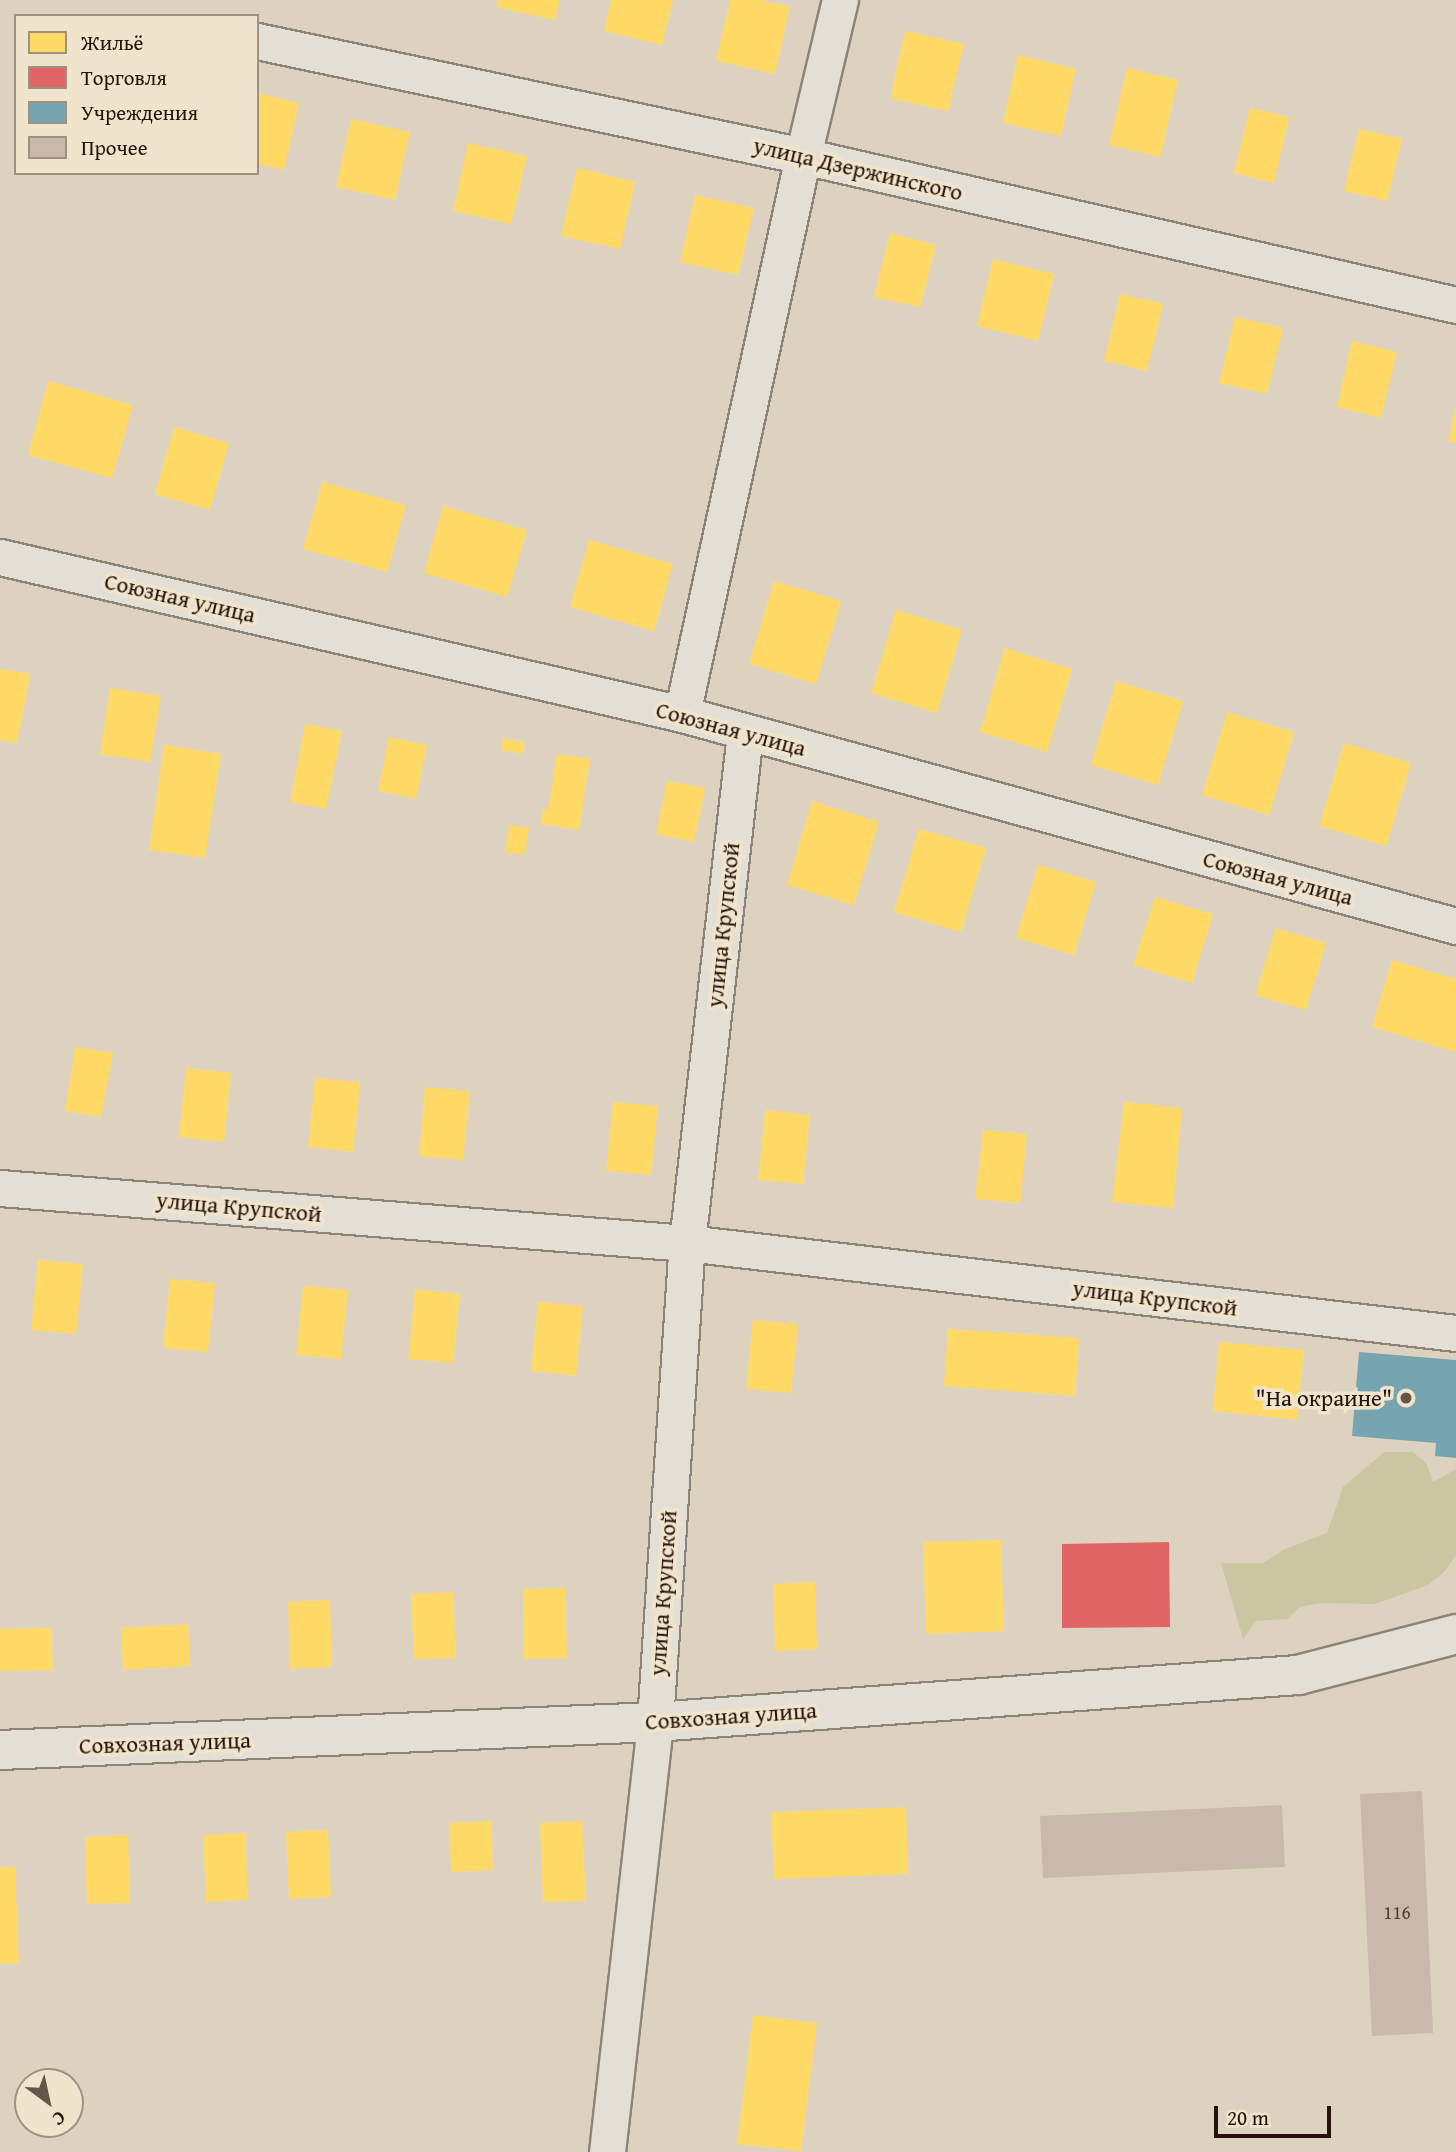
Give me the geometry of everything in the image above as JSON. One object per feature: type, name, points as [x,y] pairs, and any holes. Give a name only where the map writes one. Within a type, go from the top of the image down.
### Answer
[{"type":"street","points":[[682,714],[803,156],[840,0]]},
{"type":"street","name":"улица Дзержинского","points":[[259,41],[803,156],[1456,305]]},
{"type":"street","name":"Союзная улица","points":[[0,557],[682,714],[1456,926]]},
{"type":"street","name":"улица Крупской","points":[[607,2152],[655,1722],[687,1243],[745,733]]},
{"type":"street","name":"улица Крупской","points":[[0,1188],[687,1243],[1456,1334]]},
{"type":"street","name":"Совхозная улица","points":[[0,1750],[655,1722],[1298,1675],[1456,1634]]},
{"type":"shaded area","points":[[1384,1452],[1413,1452],[1426,1463],[1433,1482],[1456,1469],[1456,1555],[1444,1572],[1428,1585],[1375,1604],[1322,1603],[1300,1607],[1287,1619],[1256,1621],[1243,1639],[1221,1563],[1263,1563],[1285,1549],[1327,1533],[1343,1487]]},
{"type":"building: Жильё","points":[[498,0],[560,0],[555,20],[496,7]]},
{"type":"building: Жильё","points":[[611,0],[673,0],[662,45],[604,31]]},
{"type":"building: Жильё","points":[[730,0],[761,0],[790,7],[775,74],[716,61]]},
{"type":"building: Жильё","points":[[905,31],[964,44],[948,111],[890,98]]},
{"type":"building: Жильё","points":[[1018,55],[1076,69],[1061,136],[1003,123]]},
{"type":"building: Жильё","points":[[1127,68],[1178,80],[1160,157],[1109,145]]},
{"type":"building: Жильё","points":[[259,93],[299,103],[284,170],[259,164]]},
{"type":"building: Жильё","points":[[1250,108],[1289,117],[1274,183],[1234,173]]},
{"type":"building: Жильё","points":[[351,119],[410,132],[395,200],[336,187]]},
{"type":"building: Жильё","points":[[1359,129],[1402,139],[1387,201],[1344,191]]},
{"type":"building: Жильё","points":[[468,143],[527,156],[511,224],[453,211]]},
{"type":"building: Жильё","points":[[577,168],[635,182],[620,249],[561,236]]},
{"type":"building: Жильё","points":[[695,195],[754,208],[738,275],[680,262]]},
{"type":"building: Жильё","points":[[890,233],[936,245],[920,307],[874,297]]},
{"type":"building: Жильё","points":[[993,259],[1054,274],[1038,341],[977,326]]},
{"type":"building: Жильё","points":[[1120,294],[1163,304],[1147,371],[1104,361]]},
{"type":"building: Жильё","points":[[1235,317],[1283,328],[1267,394],[1219,383]]},
{"type":"building: Жильё","points":[[1352,341],[1397,352],[1381,418],[1337,407]]},
{"type":"building: Жильё","points":[[48,381],[133,405],[112,478],[28,455]]},
{"type":"building: Жильё","points":[[1456,410],[1456,443],[1448,441]]},
{"type":"building: Жильё","points":[[174,427],[229,443],[210,510],[155,494]]},
{"type":"building: Жильё","points":[[322,482],[406,505],[387,572],[303,549]]},
{"type":"building: Жильё","points":[[443,506],[527,530],[507,597],[424,573]]},
{"type":"building: Жильё","points":[[589,540],[673,564],[654,631],[570,607]]},
{"type":"building: Жильё","points":[[774,581],[841,601],[816,684],[749,664]]},
{"type":"building: Жильё","points":[[896,610],[962,630],[937,713],[871,693]]},
{"type":"building: Жильё","points":[[1005,648],[1072,669],[1047,752],[980,732]]},
{"type":"building: Жильё","points":[[0,669],[30,674],[17,743],[0,740]]},
{"type":"building: Жильё","points":[[1116,681],[1183,701],[1158,785],[1091,765]]},
{"type":"building: Жильё","points":[[110,688],[161,696],[150,762],[100,754]]},
{"type":"building: Жильё","points":[[1227,712],[1294,732],[1269,815],[1202,795]]},
{"type":"building: Жильё","points":[[305,724],[342,731],[326,809],[290,802]]},
{"type":"building: Жильё","points":[[389,737],[427,745],[416,799],[378,791]]},
{"type":"building: Жильё","points":[[503,738],[525,742],[522,754],[501,750]]},
{"type":"building: Жильё","points":[[1344,743],[1411,763],[1386,846],[1319,826]]},
{"type":"building: Жильё","points":[[164,745],[221,754],[205,858],[149,850]]},
{"type":"building: Жильё","points":[[557,754],[590,759],[579,830],[540,824],[543,809],[548,810]]},
{"type":"building: Жильё","points":[[667,781],[705,788],[694,842],[656,834]]},
{"type":"building: Жильё","points":[[812,801],[879,822],[854,905],[787,885]]},
{"type":"building: Жильё","points":[[509,825],[529,828],[524,855],[505,852]]},
{"type":"building: Жильё","points":[[919,829],[986,848],[961,932],[894,912]]},
{"type":"building: Жильё","points":[[1038,865],[1096,882],[1074,955],[1016,938]]},
{"type":"building: Жильё","points":[[1155,897],[1213,914],[1192,983],[1133,965]]},
{"type":"building: Жильё","points":[[1276,928],[1326,943],[1306,1010],[1255,995]]},
{"type":"building: Жильё","points":[[1392,960],[1456,979],[1456,1052],[1372,1027]]},
{"type":"building: Жильё","points":[[75,1047],[113,1053],[101,1117],[65,1111]]},
{"type":"building: Жильё","points":[[186,1068],[231,1073],[224,1142],[179,1137]]},
{"type":"building: Жильё","points":[[315,1078],[360,1082],[353,1152],[308,1147]]},
{"type":"building: Жильё","points":[[425,1087],[470,1091],[463,1160],[419,1156]]},
{"type":"building: Жильё","points":[[613,1102],[658,1106],[651,1175],[606,1171]]},
{"type":"building: Жильё","points":[[1124,1102],[1182,1108],[1173,1208],[1112,1202]]},
{"type":"building: Жильё","points":[[765,1110],[810,1115],[803,1184],[758,1180]]},
{"type":"building: Жильё","points":[[983,1130],[1027,1134],[1020,1203],[975,1199]]},
{"type":"building: Жильё","points":[[38,1260],[83,1264],[76,1334],[31,1330]]},
{"type":"building: Жильё","points":[[170,1279],[215,1283],[208,1352],[163,1348]]},
{"type":"building: Жильё","points":[[303,1286],[348,1290],[341,1359],[296,1355]]},
{"type":"building: Жильё","points":[[415,1289],[460,1294],[453,1363],[408,1359]]},
{"type":"building: Жильё","points":[[538,1302],[583,1306],[576,1376],[531,1371]]},
{"type":"building: Жильё","points":[[753,1320],[798,1324],[791,1393],[746,1389]]},
{"type":"building: Жильё","points":[[948,1329],[1079,1338],[1075,1396],[944,1386]]},
{"type":"building: Жильё","points":[[1219,1342],[1304,1350],[1297,1420],[1213,1411]]},
{"type":"building: Жильё","points":[[1001,1540],[1004,1631],[926,1634],[923,1542]]},
{"type":"building: Жильё","points":[[815,1582],[817,1649],[775,1651],[773,1584]]},
{"type":"building: Жильё","points":[[565,1588],[567,1658],[524,1659],[523,1589]]},
{"type":"building: Жильё","points":[[453,1592],[456,1658],[414,1659],[411,1594]]},
{"type":"building: Жильё","points":[[330,1600],[332,1667],[290,1669],[288,1602]]},
{"type":"building: Жильё","points":[[188,1624],[190,1666],[123,1670],[121,1628]]},
{"type":"building: Жильё","points":[[51,1628],[53,1670],[0,1671],[0,1629]]},
{"type":"building: Жильё","points":[[906,1807],[908,1874],[774,1879],[771,1812]]},
{"type":"building: Жильё","points":[[491,1821],[493,1870],[451,1872],[449,1823]]},
{"type":"building: Жильё","points":[[582,1821],[586,1901],[543,1902],[540,1823]]},
{"type":"building: Жильё","points":[[328,1830],[331,1897],[289,1899],[286,1832]]},
{"type":"building: Жильё","points":[[245,1833],[248,1900],[206,1902],[203,1835]]},
{"type":"building: Жильё","points":[[128,1835],[130,1903],[87,1904],[85,1837]]},
{"type":"building: Жильё","points":[[0,1867],[15,1867],[19,1963],[0,1964]]},
{"type":"building: Жильё","points":[[753,2015],[817,2023],[801,2151],[737,2144]]},
{"type":"building: Торговля","points":[[1169,1542],[1170,1627],[1062,1628],[1062,1544]]},
{"type":"building: Учреждения","name":"\"На окраине\"","points":[[1359,1352],[1456,1360],[1456,1458],[1435,1456],[1436,1443],[1352,1436]]},
{"type":"building: Прочее","points":[[1422,1791],[1433,2033],[1372,2036],[1360,1794]]},
{"type":"building: Прочее","points":[[1282,1805],[1285,1867],[1043,1878],[1040,1816]]},
{"type":"place","name":"\"На окраине\"","points":[[1406,1398]]}]
